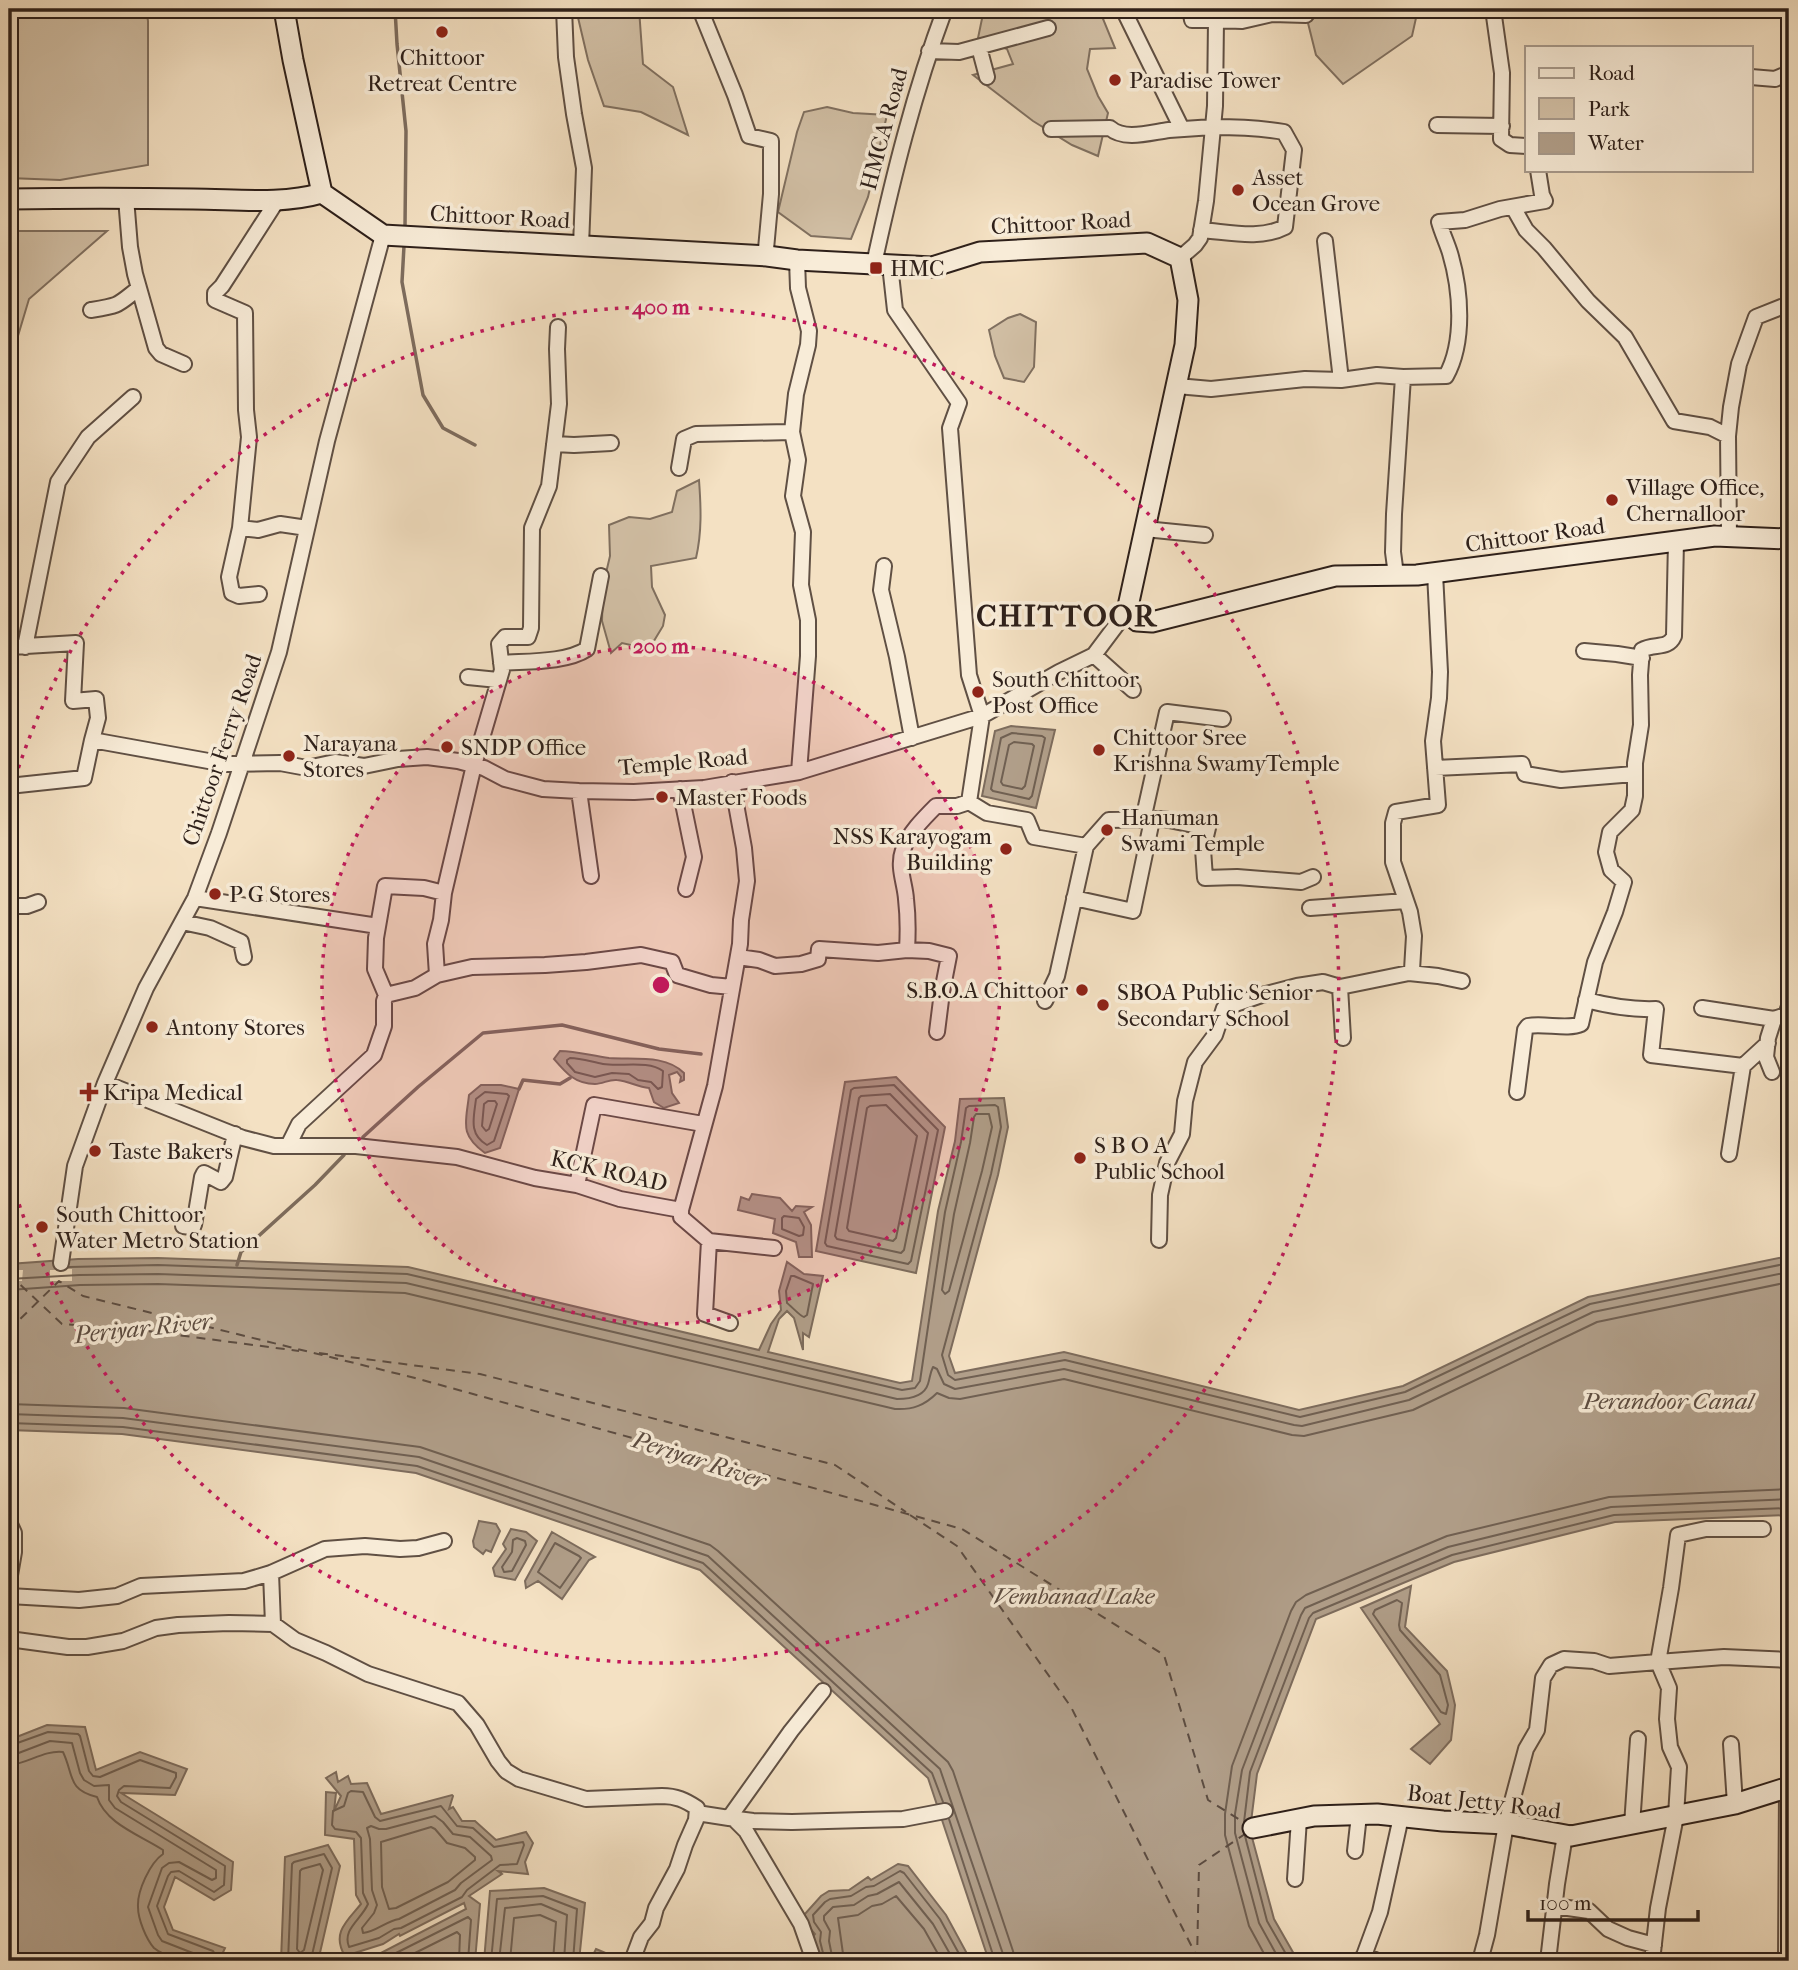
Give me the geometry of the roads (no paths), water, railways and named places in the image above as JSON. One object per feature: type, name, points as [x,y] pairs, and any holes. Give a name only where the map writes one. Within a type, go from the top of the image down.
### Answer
[{"type":"main road","points":[[284,9],[321,193],[383,235]]},
{"type":"main road","points":[[9,199],[278,200],[321,193]]},
{"type":"main road","name":"Chittoor Road","points":[[383,235],[932,267],[980,252],[1147,243],[1180,258]]},
{"type":"main road","points":[[1128,611],[1185,345],[1188,300],[1180,258]]},
{"type":"main road","name":"Chittoor Road","points":[[1128,611],[1137,621],[1152,622],[1335,576],[1435,573],[1715,536],[1789,539]]},
{"type":"main road","name":"Boat Jetty Road","points":[[1253,1828],[1314,1816],[1377,1814],[1506,1824],[1571,1836],[1735,1804],[1788,1788]]},
{"type":"street","points":[[564,9],[568,69],[584,168],[581,246]]},
{"type":"street","points":[[704,9],[702,13],[749,136],[771,141],[767,256]]},
{"type":"street","name":"HMCA Road","points":[[945,9],[923,68],[890,191],[882,264],[895,310],[959,403],[950,428],[969,675],[982,716]]},
{"type":"street","points":[[1123,9],[1182,129]]},
{"type":"street","points":[[1190,9],[1192,20],[1242,21],[1272,14],[1306,15]]},
{"type":"street","points":[[1493,9],[1502,73],[1501,139],[1510,145],[1525,146]]},
{"type":"street","points":[[1180,258],[1200,238],[1206,201],[1215,107],[1216,20]]},
{"type":"street","points":[[929,51],[959,52],[1048,28]]},
{"type":"street","points":[[979,47],[987,77]]},
{"type":"street","points":[[1752,77],[1775,79],[1789,73]]},
{"type":"street","points":[[1437,125],[1502,126]]},
{"type":"street","points":[[1051,129],[1110,128],[1115,133],[1152,134],[1165,130],[1212,127],[1261,128],[1284,132],[1294,150],[1285,227],[1259,235],[1201,230]]},
{"type":"street","points":[[1177,386],[1211,389],[1377,375],[1446,376],[1457,347],[1459,295],[1439,222],[1465,220],[1545,201],[1538,172]]},
{"type":"street","points":[[126,198],[135,274],[156,348],[161,354],[184,364]]},
{"type":"street","points":[[259,594],[239,596],[232,593],[229,577],[240,528],[249,438],[246,411],[245,313],[215,300],[215,293],[278,200]]},
{"type":"street","points":[[1513,207],[1526,230],[1588,301],[1625,337],[1674,421],[1710,427],[1728,436]]},
{"type":"street","name":"Chittoor Ferry Road","points":[[61,1263],[75,1166],[105,1083],[146,988],[195,898],[279,652],[327,441],[383,235]]},
{"type":"street","points":[[1325,241],[1341,380]]},
{"type":"street","points":[[797,260],[799,288],[809,331],[796,394],[792,432],[799,460],[793,496],[803,532],[801,585],[808,620],[808,656],[799,772]]},
{"type":"street","points":[[91,310],[117,306],[139,288]]},
{"type":"street","points":[[1729,536],[1728,436],[1738,364],[1756,317],[1789,304]]},
{"type":"street","points":[[438,975],[435,944],[444,893],[474,765],[502,670],[499,644],[505,637],[528,637],[531,628],[532,528],[549,486],[559,404],[558,327]]},
{"type":"street","points":[[1396,575],[1393,552],[1394,514],[1403,377]]},
{"type":"street","points":[[25,647],[58,482],[88,437],[132,397]]},
{"type":"street","points":[[679,468],[684,439],[695,433],[792,432]]},
{"type":"street","points":[[554,444],[611,443]]},
{"type":"street","points":[[240,528],[258,530],[280,524],[307,528]]},
{"type":"street","points":[[1145,529],[1205,534]]},
{"type":"street","points":[[1517,1092],[1525,1030],[1532,1025],[1577,1026],[1583,1019],[1595,962],[1624,882],[1611,870],[1606,852],[1610,832],[1632,810],[1635,796],[1634,774],[1641,724],[1642,650],[1671,643],[1674,636],[1676,541]]},
{"type":"street","points":[[884,566],[881,590],[912,737]]},
{"type":"street","points":[[1409,973],[1412,971],[1414,943],[1410,912],[1393,862],[1394,816],[1396,812],[1438,805],[1433,741],[1440,687],[1435,573]]},
{"type":"street","points":[[501,663],[579,655],[587,649],[601,576]]},
{"type":"street","points":[[1128,611],[1094,655],[1133,690]]},
{"type":"street","points":[[9,647],[76,643],[73,701],[96,699],[98,718],[84,778],[9,786]]},
{"type":"street","points":[[1584,651],[1642,658]]},
{"type":"street","name":"Temple Road","points":[[92,740],[225,764],[280,763],[307,768],[335,762],[364,765],[427,757],[474,765],[505,779],[543,789],[634,792],[704,788],[799,772],[982,716],[1094,655]]},
{"type":"street","points":[[468,677],[498,680]]},
{"type":"street","points":[[1074,898],[1133,911],[1167,712],[1223,719]]},
{"type":"street","points":[[969,802],[982,716]]},
{"type":"street","points":[[1435,768],[1522,764],[1525,774],[1561,780],[1634,774]]},
{"type":"street","name":"KCK ROAD","points":[[105,1083],[234,1134],[274,1146],[352,1146],[457,1157],[534,1178],[576,1185],[620,1199],[681,1210],[715,1086],[738,957],[747,881],[733,782]]},
{"type":"street","points":[[680,789],[694,857],[686,889]]},
{"type":"street","points":[[579,791],[591,876]]},
{"type":"street","points":[[907,950],[906,895],[900,863],[903,847],[936,806],[957,806],[969,802],[987,813],[1027,820],[1034,837],[1086,846]]},
{"type":"street","points":[[1045,1001],[1057,976],[1086,846],[1109,820],[1164,819],[1208,828],[1203,849],[1205,878],[1237,877],[1301,882],[1313,877]]},
{"type":"street","points":[[288,1146],[299,1124],[374,1055],[384,1026],[386,995],[374,969],[378,926],[386,886],[424,888],[444,893]]},
{"type":"street","points":[[195,898],[378,926]]},
{"type":"street","points":[[1310,908],[1406,901]]},
{"type":"street","points":[[9,906],[27,906],[38,902]]},
{"type":"street","points":[[182,922],[210,928],[241,942],[244,957]]},
{"type":"street","points":[[738,957],[775,966],[818,960],[819,949],[878,953],[929,951],[949,956],[937,1032]]},
{"type":"street","points":[[386,995],[415,988],[438,975],[472,967],[559,964],[641,955],[672,962],[677,975],[711,985],[732,987]]},
{"type":"street","points":[[1159,1240],[1160,1195],[1167,1163],[1182,1134],[1185,1101],[1195,1062],[1215,1035],[1224,1008],[1262,995],[1323,982],[1340,987],[1409,973],[1462,981]]},
{"type":"street","points":[[1340,987],[1343,1038]]},
{"type":"street","points":[[1586,1000],[1639,1010],[1656,1009],[1651,1055],[1743,1066]]},
{"type":"street","points":[[1702,1008],[1774,1019],[1786,1015],[1789,1006]]},
{"type":"street","points":[[1772,1072],[1766,1057],[1774,1019]]},
{"type":"street","points":[[1729,1154],[1743,1066],[1768,1043]]},
{"type":"street","points":[[576,1185],[594,1105],[703,1124]]},
{"type":"street","points":[[183,1226],[194,1226],[204,1172],[221,1182],[225,1177],[234,1134]]},
{"type":"street","points":[[681,1210],[681,1217],[709,1241],[774,1248]]},
{"type":"street","points":[[709,1241],[705,1314],[730,1323]]},
{"type":"street","points":[[9,1522],[15,1533],[9,1581]]},
{"type":"street","points":[[1652,1961],[1658,1908],[1676,1816],[1679,1767],[1670,1747],[1669,1688],[1658,1662],[1678,1535],[1706,1529],[1763,1529]]},
{"type":"street","points":[[9,1596],[79,1600],[117,1596],[141,1586],[244,1581],[271,1573],[325,1549],[365,1546],[418,1548],[444,1541]]},
{"type":"street","points":[[271,1573],[273,1624]]},
{"type":"street","points":[[9,1639],[87,1647],[123,1641],[156,1628],[178,1625],[229,1622],[273,1624],[302,1643],[368,1674],[458,1703],[477,1725],[506,1771],[519,1779],[586,1799],[674,1796],[685,1800],[698,1808],[696,1821],[677,1869],[656,1908],[652,1923],[641,1937],[632,1961]]},
{"type":"street","points":[[1480,1961],[1506,1824],[1526,1749],[1537,1730],[1544,1678],[1551,1665],[1564,1659],[1594,1661],[1609,1666],[1724,1657],[1789,1660]]},
{"type":"street","points":[[732,1818],[791,1731],[823,1691]]},
{"type":"street","points":[[1632,1825],[1638,1739]]},
{"type":"street","points":[[1731,1744],[1735,1804]]},
{"type":"street","points":[[1786,1961],[1788,1788]]},
{"type":"street","points":[[697,1813],[753,1821],[792,1822],[903,1819],[944,1811]]},
{"type":"street","points":[[1355,1852],[1359,1815]]},
{"type":"street","points":[[1368,1959],[1401,1816]]},
{"type":"street","points":[[732,1818],[746,1831],[801,1924],[814,1961]]},
{"type":"street","points":[[1295,1879],[1299,1819]]},
{"type":"street","points":[[1548,1961],[1565,1835]]},
{"type":"street","points":[[1554,1906],[1589,1911],[1608,1928],[1628,1938],[1654,1945]]},
{"type":"water","points":[[1011,726],[1055,730],[1036,808],[982,796],[995,731]]},
{"type":"water","points":[[560,1051],[668,1063],[684,1073],[684,1080],[680,1082],[681,1077],[677,1072],[669,1075],[672,1093],[679,1103],[664,1108],[654,1102],[649,1088],[621,1081],[588,1084],[576,1080],[554,1059]]},
{"type":"water","points":[[896,1077],[945,1127],[916,1273],[816,1251],[845,1082]]},
{"type":"water","points":[[481,1085],[519,1089],[500,1148],[485,1153],[471,1140],[466,1127],[469,1095]]},
{"type":"water","name":"Vembanad Lake","points":[[1004,1098],[1008,1127],[998,1175],[949,1356],[955,1373],[1064,1352],[1299,1410],[1403,1386],[1588,1297],[1789,1256],[1789,1515],[1615,1522],[1454,1562],[1316,1619],[1257,1774],[1250,1830],[1274,1919],[1298,1961],[989,1961],[928,1778],[700,1570],[416,1473],[122,1434],[9,1430],[9,1264],[78,1259],[158,1258],[408,1267],[759,1350],[781,1310],[779,1291],[787,1262],[804,1274],[823,1276],[809,1337],[803,1333],[803,1350],[794,1318],[787,1311],[779,1319],[768,1352],[900,1383],[912,1381],[938,1211],[955,1141],[960,1099]]},
{"type":"water","points":[[752,1194],[780,1198],[792,1211],[796,1206],[812,1207],[804,1212],[811,1225],[812,1257],[799,1257],[796,1242],[773,1233],[775,1219],[738,1210],[741,1197],[749,1200]]},
{"type":"water","points":[[479,1521],[496,1524],[500,1531],[491,1552],[486,1550],[483,1554],[474,1547],[473,1541]]},
{"type":"water","points":[[511,1529],[526,1532],[537,1541],[515,1580],[495,1576],[493,1568],[506,1549],[503,1544]]},
{"type":"water","points":[[552,1532],[595,1557],[589,1560],[562,1599],[538,1581],[526,1588],[525,1581]]},
{"type":"water","points":[[1411,1586],[1405,1627],[1447,1671],[1455,1705],[1451,1740],[1430,1764],[1411,1749],[1440,1724],[1361,1608]]},
{"type":"water","points":[[47,1725],[85,1727],[96,1770],[140,1752],[187,1769],[175,1795],[121,1793],[233,1862],[231,1890],[214,1900],[175,1877],[164,1907],[173,1930],[225,1948],[219,1961],[9,1961],[9,1740]]},
{"type":"water","points":[[336,1772],[338,1782],[348,1776],[351,1784],[367,1783],[381,1814],[452,1795],[449,1809],[453,1807],[462,1821],[475,1821],[496,1840],[526,1832],[533,1843],[525,1862],[528,1874],[498,1871],[502,1874],[469,1896],[480,1904],[475,1961],[373,1961],[375,1956],[466,1909],[464,1903],[383,1944],[345,1956],[341,1948],[340,1934],[361,1904],[356,1895],[354,1839],[325,1835],[326,1792],[336,1793],[334,1811],[341,1796],[326,1778]]},
{"type":"water","points":[[328,1845],[340,1866],[319,1957],[328,1961],[281,1961],[285,1857]]},
{"type":"water","points":[[898,1864],[908,1866],[946,1915],[971,1961],[818,1961],[811,1939],[815,1934],[804,1915],[829,1891],[849,1890],[868,1877],[871,1880]]},
{"type":"water","points":[[544,1888],[585,1903],[579,1961],[484,1961],[490,1891]]},
{"type":"water","points":[[596,1949],[620,1959],[590,1961]]},
{"type":"waterway","points":[[395,9],[406,131],[405,226]]},
{"type":"waterway","points":[[404,246],[402,282],[423,395],[443,428],[475,445]]},
{"type":"waterway","points":[[363,1137],[483,1033],[562,1025],[659,1049],[701,1054]]},
{"type":"waterway","points":[[519,1089],[523,1080],[560,1084],[570,1078]]},
{"type":"waterway","points":[[237,1265],[241,1252],[344,1155]]},
{"type":"place","name":"Chittoor Retreat Centre","points":[[442,32]]},
{"type":"place","name":"Paradise Tower","points":[[1115,80]]},
{"type":"place","name":"Asset Ocean Grove","points":[[1238,190]]},
{"type":"place","name":"HMC","points":[[876,268]]},
{"type":"place","name":"Village Office, Chernalloor","points":[[1612,500]]},
{"type":"place","name":"South Chittoor Post Office","points":[[978,692]]},
{"type":"place","name":"SNDP Office","points":[[447,747]]},
{"type":"place","name":"Chittoor Sree Krishna SwamyTemple","points":[[1099,750]]},
{"type":"place","name":"Narayana Stores","points":[[289,756]]},
{"type":"place","name":"Master Foods","points":[[662,797]]},
{"type":"place","name":"Hanuman Swami Temple","points":[[1107,830]]},
{"type":"place","name":"NSS Karayogam Building","points":[[1006,849]]},
{"type":"place","name":"P G Stores","points":[[215,894]]},
{"type":"place","name":"S.B.O.A Chittoor","points":[[1082,990]]},
{"type":"place","name":"SBOA Public Senior Secondary School","points":[[1103,1005]]},
{"type":"place","name":"Antony Stores","points":[[152,1027]]},
{"type":"place","name":"Kripa Medical","points":[[89,1092]]},
{"type":"place","name":"Taste Bakers","points":[[95,1151]]},
{"type":"place","name":"S B O A Public School","points":[[1080,1158]]},
{"type":"place","name":"South Chittoor Water Metro Station","points":[[42,1227]]},
{"type":"district","name":"CHITTOOR","points":[[1067,616]]},
{"type":"water label","name":"Periyar River","points":[[143,1328]]},
{"type":"water label","name":"Perandoor Canal","points":[[1668,1401]]},
{"type":"water label","name":"Periyar River","points":[[699,1460]]}]
